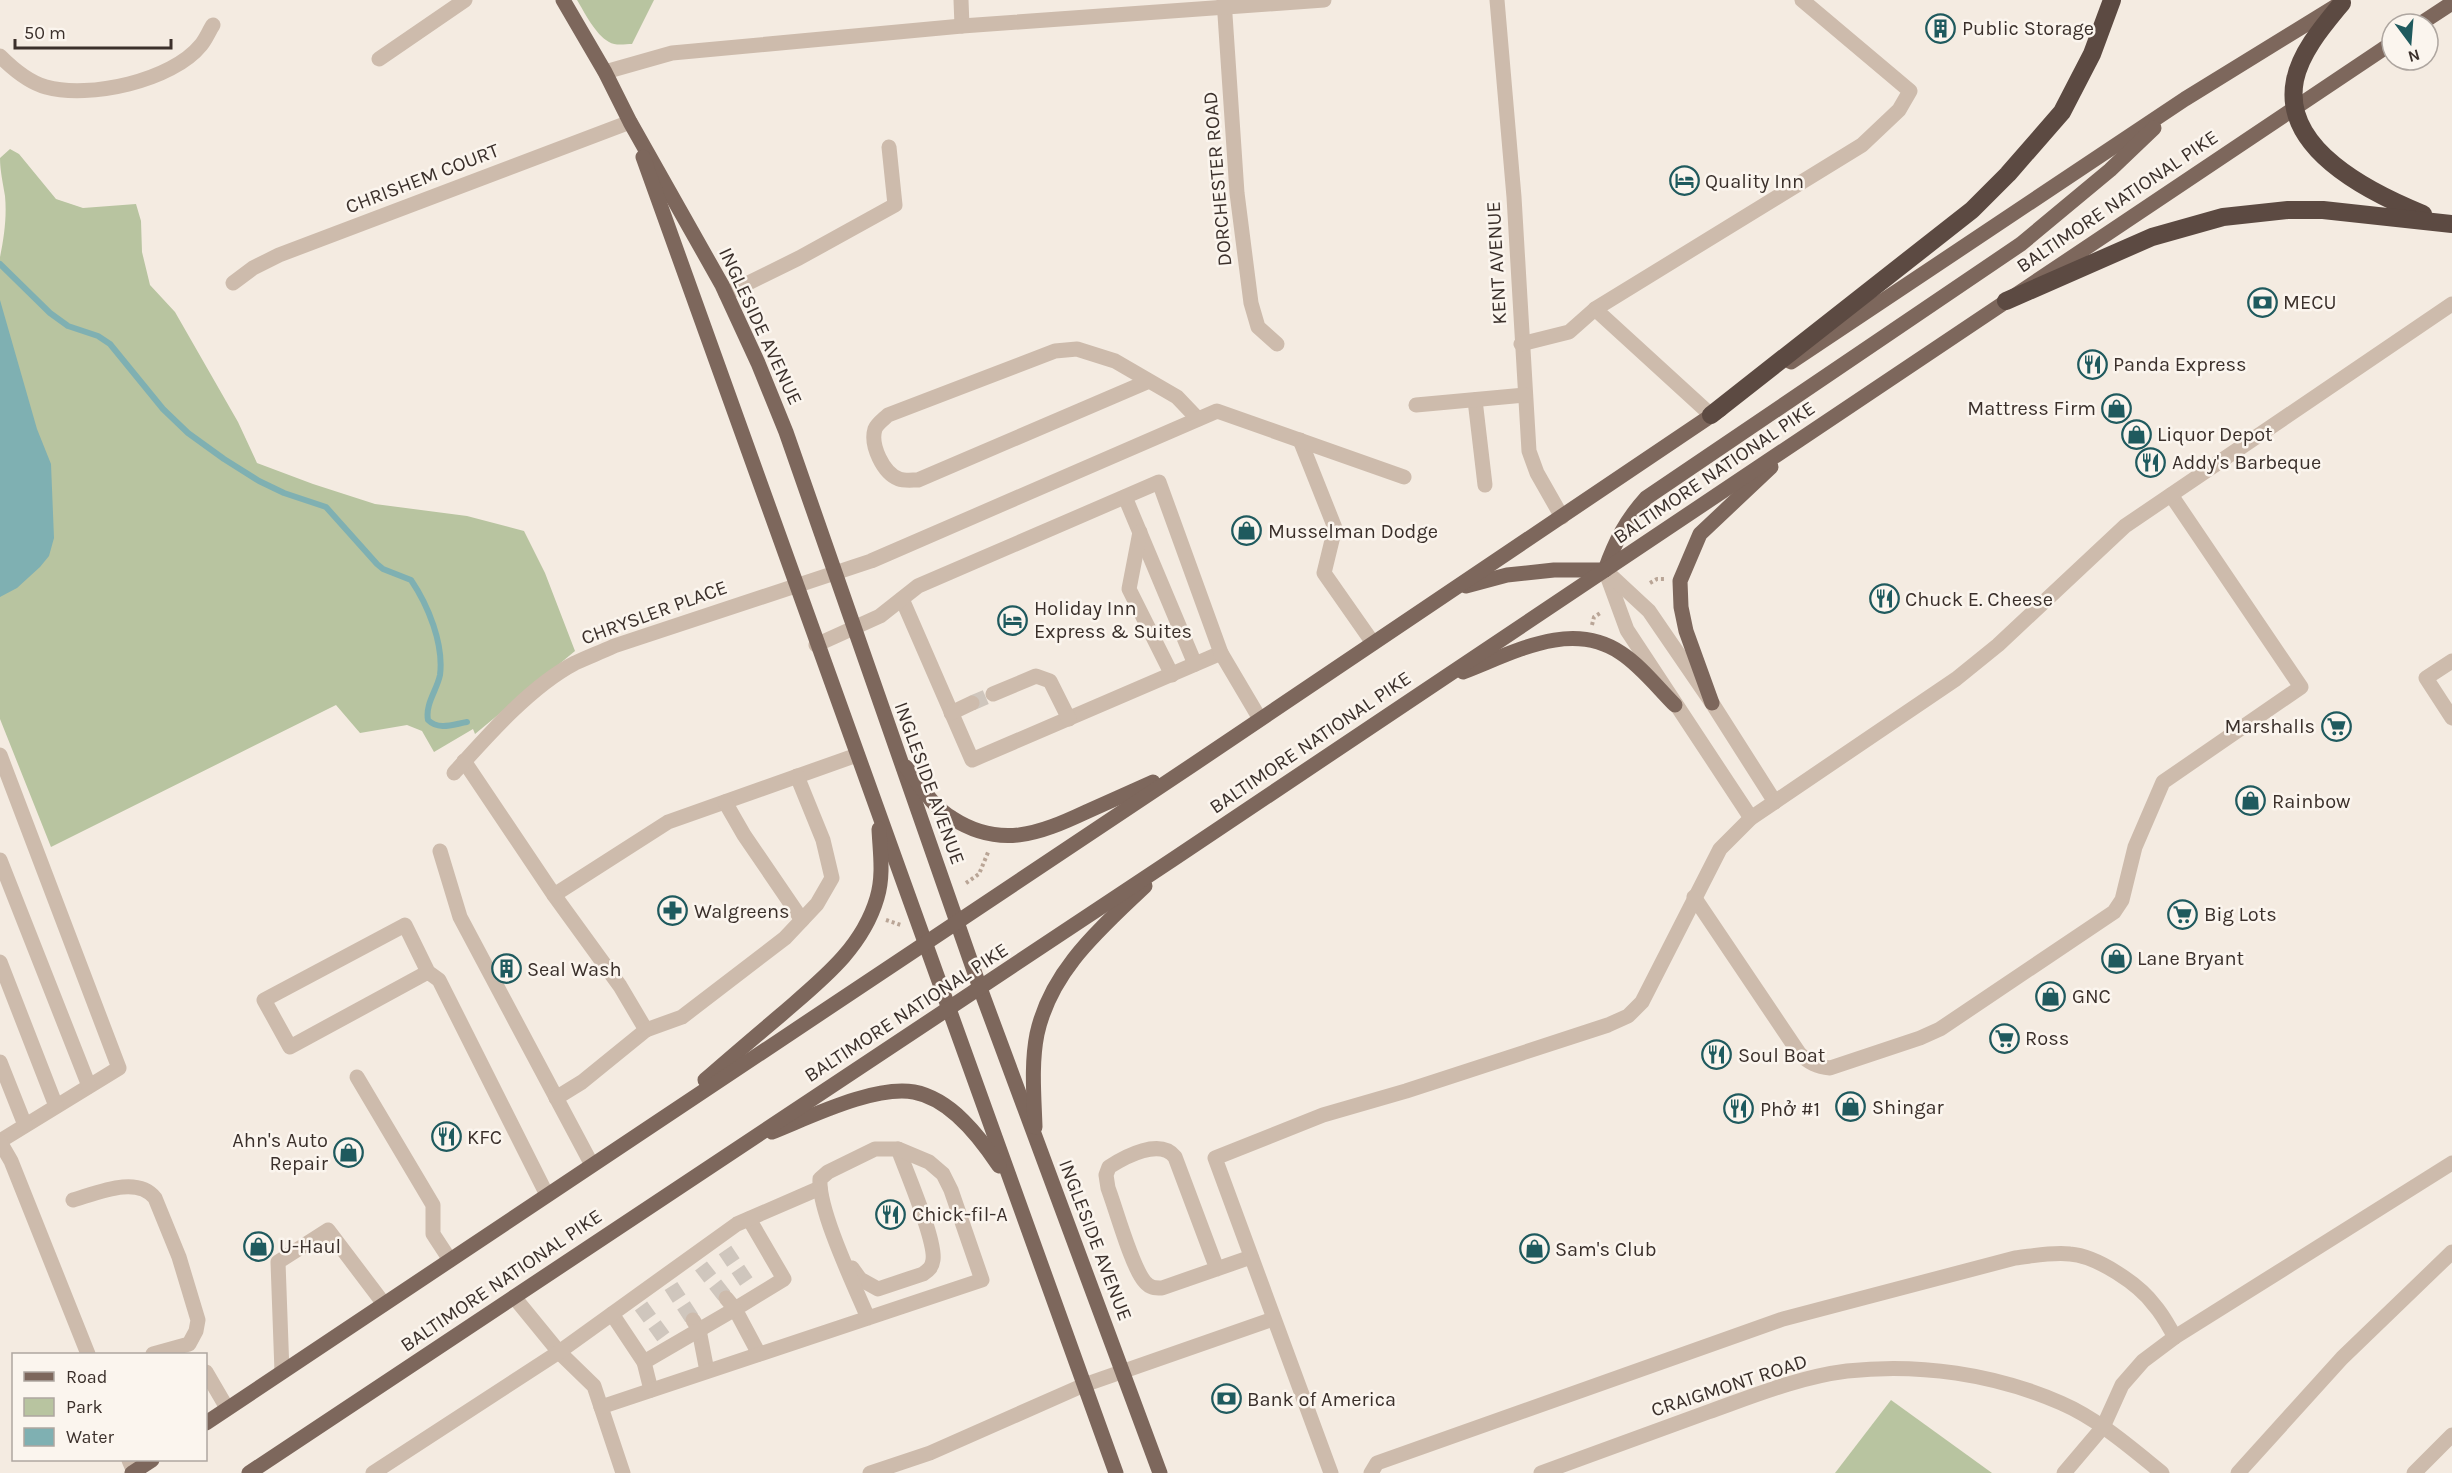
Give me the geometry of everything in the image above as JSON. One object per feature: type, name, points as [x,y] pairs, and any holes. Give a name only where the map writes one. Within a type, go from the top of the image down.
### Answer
[{"type":"highway","points":[[1711,415],[1972,210],[2008,174],[2062,112],[2092,54],[2112,0]]},
{"type":"highway","points":[[2344,1],[2321,29],[2301,63],[2295,81],[2294,108],[2304,134],[2333,164],[2363,186],[2450,224]]},
{"type":"highway","points":[[2006,301],[2152,237],[2223,217],[2288,210],[2323,210],[2450,224]]},
{"type":"main road","name":"INGLESIDE AVENUE","points":[[562,0],[605,72],[630,122],[726,294],[758,363],[786,432],[980,988],[1160,1473]]},
{"type":"main road","points":[[207,1422],[2185,99],[2344,1]]},
{"type":"main road","points":[[2438,12],[2452,3]]},
{"type":"main road","name":"BALTIMORE NATIONAL PIKE","points":[[249,1473],[1175,858],[2380,51]]},
{"type":"main road","points":[[1454,589],[1507,575],[1554,570],[1605,570],[1628,517],[1646,498],[2021,244],[2110,170],[2185,99]]},
{"type":"main road","name":"INGLESIDE AVENUE","points":[[630,122],[816,645],[926,942],[1116,1473]]},
{"type":"main road","points":[[1712,703],[1686,631],[1681,607],[1680,581],[1700,534],[1802,437]]},
{"type":"main road","points":[[1435,683],[1531,646],[1559,639],[1581,637],[1603,643],[1623,654],[1675,705]]},
{"type":"main road","points":[[897,754],[930,799],[950,817],[969,828],[991,835],[1011,837],[1030,835],[1055,826],[1194,764]]},
{"type":"main road","points":[[652,1125],[831,972],[852,949],[867,924],[877,897],[882,874],[879,814]]},
{"type":"main road","points":[[1035,1138],[1034,1067],[1037,1035],[1046,1006],[1061,976],[1084,944],[1175,858]]},
{"type":"main road","points":[[747,1141],[869,1095],[914,1092],[956,1114],[980,1138],[1013,1188]]},
{"type":"main road","points":[[132,1468],[150,1461]]},
{"type":"street","points":[[379,59],[465,0]]},
{"type":"street","points":[[961,0],[962,26]]},
{"type":"street","points":[[605,72],[672,54],[1224,3],[1324,0]]},
{"type":"street","name":"KENT AVENUE","points":[[1497,0],[1514,197],[1529,451],[1537,472],[1562,517]]},
{"type":"street","points":[[1521,344],[1569,332],[1595,309],[1862,145],[1899,110],[1910,91],[1802,0]]},
{"type":"street","name":"DORCHESTER ROAD","points":[[1224,3],[1237,193],[1251,303],[1258,327],[1277,344]]},
{"type":"street","points":[[0,56],[18,73],[44,86],[68,92],[99,91],[160,72],[182,61],[201,45],[213,25]]},
{"type":"street","name":"CHRISHEM COURT","points":[[233,283],[253,268],[279,255],[630,122]]},
{"type":"street","points":[[726,294],[799,258],[895,205],[889,147]]},
{"type":"street","points":[[1331,1473],[1215,1158],[1323,1115],[1485,1065],[1608,1025],[1628,1016],[1642,1002],[1720,849],[1750,818],[1956,679],[1998,645],[2125,526],[2452,304]]},
{"type":"street","points":[[1595,309],[1711,415]]},
{"type":"street","points":[[1149,381],[918,480],[901,480],[891,475],[882,462],[873,441],[876,427],[888,415],[1055,351],[1077,349],[1115,361],[1177,397],[1198,419]]},
{"type":"street","points":[[1416,405],[1525,395]]},
{"type":"street","points":[[1475,400],[1485,485]]},
{"type":"street","name":"CHRYSLER PLACE","points":[[554,895],[459,767],[496,727],[537,690],[573,664],[614,646],[871,561],[1217,411],[1404,477]]},
{"type":"street","points":[[1300,440],[1335,528],[1324,573],[1374,643]]},
{"type":"street","points":[[816,645],[880,616],[918,586],[1159,482],[1221,653],[1260,719]]},
{"type":"street","points":[[1694,897],[1799,1053],[1808,1062],[1819,1067],[1830,1068],[1940,1029],[2114,912],[2122,900],[2135,847],[2163,782],[2301,687],[2171,495]]},
{"type":"street","points":[[1125,497],[1196,664]]},
{"type":"street","points":[[1140,532],[1129,589],[1172,675]]},
{"type":"street","points":[[1605,570],[1649,611],[1712,703],[1775,802]]},
{"type":"street","points":[[1605,570],[1627,630],[1750,818]]},
{"type":"street","points":[[902,599],[972,760],[1221,653]]},
{"type":"street","points":[[2452,661],[2426,678],[2452,718]]},
{"type":"street","points":[[993,694],[1036,676],[1050,681],[1069,719]]},
{"type":"street","points":[[951,713],[972,703]]},
{"type":"street","points":[[646,1030],[620,986],[554,895],[668,822],[857,755]]},
{"type":"street","points":[[0,756],[119,1068],[0,1141],[11,1161],[88,1353]]},
{"type":"street","points":[[556,1098],[582,1082],[646,1030],[682,1017],[785,938],[817,904],[832,878],[823,840],[797,776]]},
{"type":"street","points":[[725,802],[744,835],[802,920]]},
{"type":"street","points":[[441,851],[460,917],[592,1165]]},
{"type":"street","points":[[0,860],[88,1086]]},
{"type":"street","points":[[428,972],[290,1047],[264,1000],[405,925],[428,972],[440,980],[547,1195]]},
{"type":"street","points":[[0,962],[56,1106]]},
{"type":"street","points":[[0,1062],[25,1125]]},
{"type":"street","points":[[357,1077],[433,1205],[433,1234],[450,1260]]},
{"type":"street","points":[[1217,1269],[1175,1157],[1170,1150],[1156,1147],[1109,1167],[1106,1175],[1108,1188],[1137,1267],[1146,1283],[1152,1287],[1162,1288],[1217,1269],[1251,1257]]},
{"type":"street","points":[[601,1407],[707,1371],[868,1318],[982,1280],[951,1190],[943,1174],[929,1162],[898,1149],[875,1149],[828,1172],[820,1179],[820,1188],[838,1245],[868,1318]]},
{"type":"street","points":[[838,1245],[860,1279],[878,1289],[929,1270],[933,1263],[932,1242],[898,1149]]},
{"type":"street","points":[[2064,1473],[2103,1428],[2122,1385],[2143,1361],[2175,1337],[2452,1162]]},
{"type":"street","points":[[74,1200],[133,1186],[150,1192],[179,1257],[198,1320],[192,1349],[161,1353]]},
{"type":"street","points":[[373,1473],[559,1352],[612,1314],[638,1302],[721,1244],[737,1224],[820,1188]]},
{"type":"street","points":[[644,1362],[667,1343],[752,1289],[784,1279],[749,1219]]},
{"type":"street","points":[[282,1372],[278,1262],[328,1230],[384,1304]]},
{"type":"street","points":[[2238,1473],[2342,1359],[2452,1252]]},
{"type":"street","points":[[1371,1473],[1377,1462],[1783,1319],[2015,1258],[2073,1254],[2091,1259],[2136,1287],[2155,1306],[2175,1337]]},
{"type":"street","points":[[514,1297],[559,1352],[594,1386],[623,1473]]},
{"type":"street","points":[[731,1303],[759,1354]]},
{"type":"street","points":[[612,1314],[644,1362],[651,1390]]},
{"type":"street","points":[[870,1473],[930,1453],[1084,1385],[1274,1318]]},
{"type":"street","points":[[696,1325],[707,1371]]},
{"type":"street","name":"CRAIGMONT ROAD","points":[[1541,1473],[1788,1384],[1845,1372],[1887,1368],[1937,1370],[1981,1377],[2025,1389],[2063,1403],[2103,1428],[2162,1473]]},
{"type":"street","points":[[207,1374],[227,1408]]},
{"type":"street","points":[[2415,1473],[2452,1435]]},
{"type":"path","points":[[1591,630],[1594,617],[1602,612]]},
{"type":"path","points":[[966,883],[979,874],[989,849]]},
{"type":"path","points":[[886,920],[905,926]]},
{"type":"green space","points":[[577,0],[654,0],[632,44],[620,44],[611,43],[599,34]]},
{"type":"green space","points":[[10,149],[19,154],[56,199],[83,208],[136,204],[141,221],[142,252],[150,285],[175,312],[238,422],[257,463],[375,504],[467,516],[524,531],[545,573],[575,651],[475,734],[473,729],[434,752],[422,731],[407,725],[360,733],[336,705],[51,847],[0,719],[0,257],[6,211],[0,158]]},
{"type":"green space","points":[[1891,1400],[1992,1473],[1835,1473]]},
{"type":"water","points":[[0,300],[37,429],[51,464],[54,538],[49,556],[40,567],[17,588],[0,597]]},
{"type":"waterway","points":[[0,264],[50,313],[68,326],[98,336],[110,344],[163,409],[188,433],[259,481],[284,493],[326,507],[377,564],[383,569],[411,580],[429,613],[440,651],[440,675],[430,703],[428,720],[442,726],[467,722]]},
{"type":"tunnel","points":[[972,703],[993,694]]},
{"type":"tunnel","points":[[725,1250],[748,1284]]},
{"type":"tunnel","points":[[701,1266],[726,1298]]},
{"type":"tunnel","points":[[671,1286],[693,1320]]},
{"type":"tunnel","points":[[641,1306],[665,1339]]},
{"type":"place","name":"Public Storage","points":[[1941,28]]},
{"type":"place","name":"Quality Inn","points":[[1684,181]]},
{"type":"place","name":"MECU","points":[[2262,302]]},
{"type":"place","name":"Panda Express","points":[[2092,364]]},
{"type":"place","name":"Mattress Firm","points":[[2117,408]]},
{"type":"place","name":"Liquor Depot","points":[[2136,434]]},
{"type":"place","name":"Addy's Barbeque","points":[[2151,462]]},
{"type":"place","name":"Musselman Dodge","points":[[1247,531]]},
{"type":"place","name":"Chuck E. Cheese","points":[[1884,599]]},
{"type":"place","name":"Holiday Inn Express & Suites","points":[[1013,620]]},
{"type":"place","name":"Marshalls","points":[[2336,726]]},
{"type":"place","name":"Rainbow","points":[[2251,801]]},
{"type":"place","name":"Walgreens","points":[[673,911]]},
{"type":"place","name":"Big Lots","points":[[2183,914]]},
{"type":"place","name":"Lane Bryant","points":[[2116,958]]},
{"type":"place","name":"Seal Wash","points":[[506,969]]},
{"type":"place","name":"GNC","points":[[2051,996]]},
{"type":"place","name":"Ross","points":[[2004,1038]]},
{"type":"place","name":"Soul Boat","points":[[1717,1055]]},
{"type":"place","name":"Shingar","points":[[1851,1107]]},
{"type":"place","name":"Phở #1","points":[[1739,1109]]},
{"type":"place","name":"KFC","points":[[446,1137]]},
{"type":"place","name":"Ahn's Auto Repair","points":[[349,1152]]},
{"type":"place","name":"Chick-fil-A","points":[[891,1214]]},
{"type":"place","name":"U-Haul","points":[[258,1246]]},
{"type":"place","name":"Sam's Club","points":[[1534,1249]]},
{"type":"place","name":"Bank of America","points":[[1226,1399]]}]
